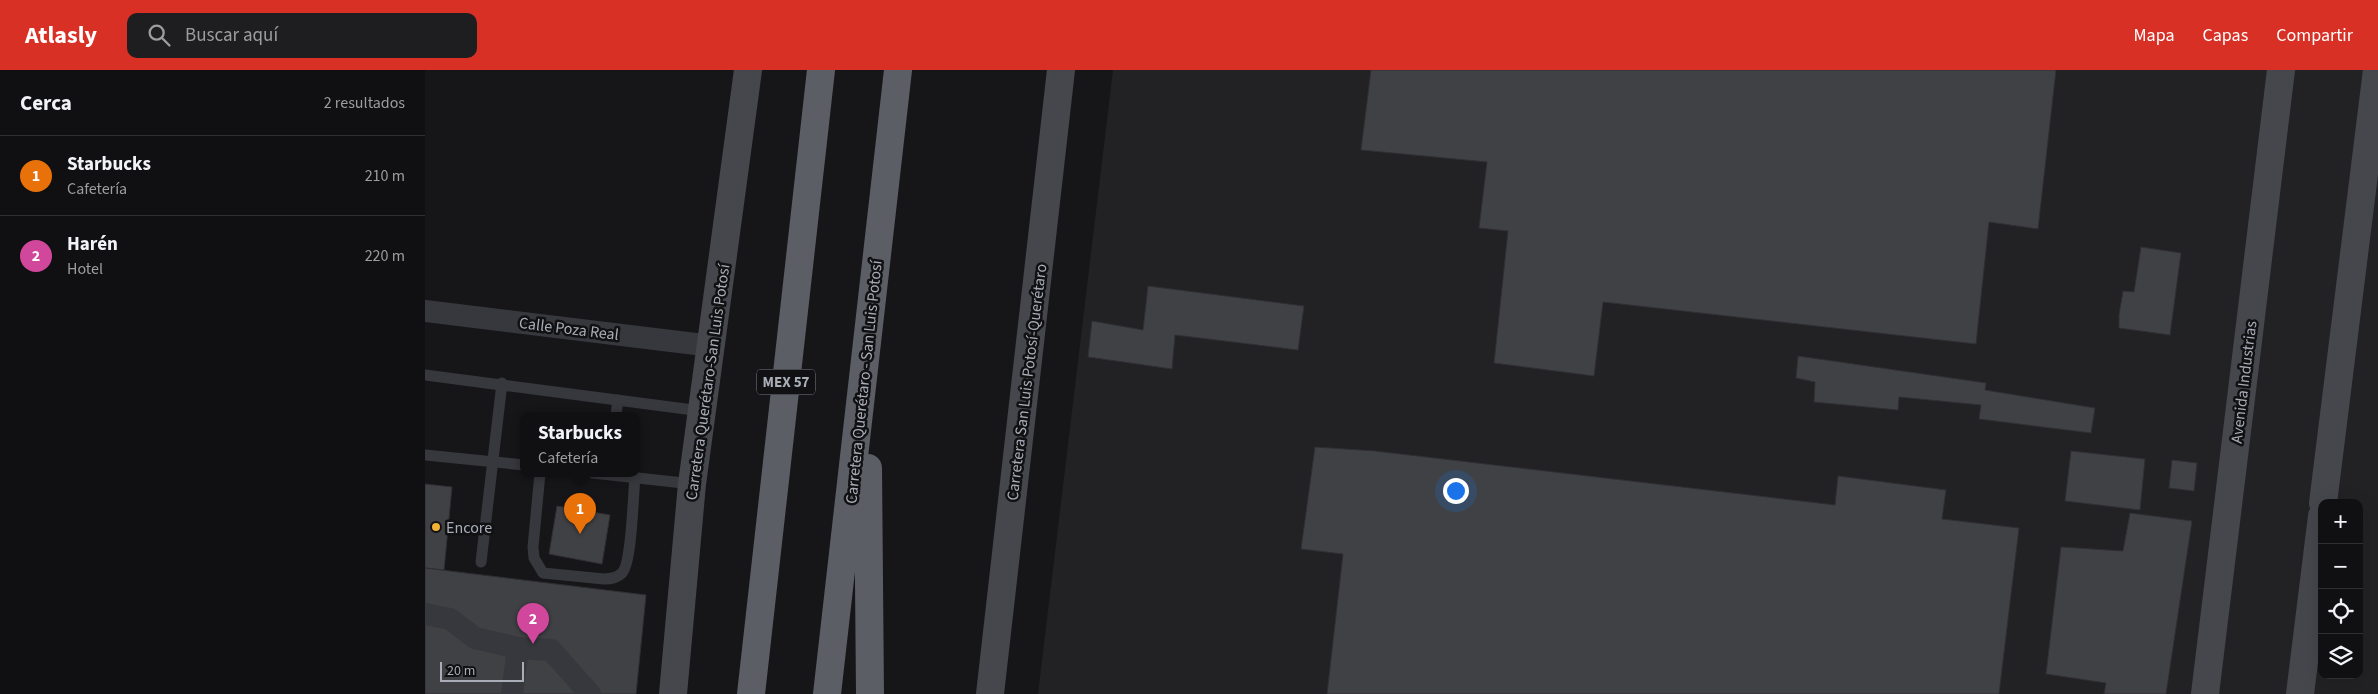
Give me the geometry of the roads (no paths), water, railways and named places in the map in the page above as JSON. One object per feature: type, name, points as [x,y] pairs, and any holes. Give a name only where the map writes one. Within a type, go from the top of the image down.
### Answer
[{"type":"highway","name":"MEX 57","points":[[751,694],[821,70]]},
{"type":"highway","name":"Carretera Querétaro - San Luis Potosí","points":[[827,694],[898,70]]},
{"type":"highway","points":[[866,352],[870,694]]},
{"type":"main road","name":"Carretera Querétaro-San Luis Potosí","points":[[673,694],[701,411],[712,346],[749,70]]},
{"type":"main road","name":"Carretera San Luis Potosí-Querétaro","points":[[990,694],[1061,70]]},
{"type":"main road","name":"Avenida Industrias","points":[[2205,694],[2281,70]]},
{"type":"main road","points":[[2324,499],[2371,176],[2377,79]]},
{"type":"main road","points":[[2300,694],[2319,544]]},
{"type":"street","name":"Calle Poza Real","points":[[425,311],[712,346]]},
{"type":"street","points":[[425,614],[449,619],[475,638],[518,648],[551,650],[590,694]]},
{"type":"street","points":[[512,694],[518,648]]},
{"type":"lane","points":[[425,375],[701,411]]},
{"type":"lane","points":[[481,562],[502,384]]},
{"type":"lane","points":[[616,412],[618,400]]},
{"type":"lane","points":[[425,455],[520,464]]},
{"type":"lane","points":[[540,477],[533,547],[536,563],[543,573],[604,580],[614,578],[623,572],[628,559],[635,478]]},
{"type":"lane","points":[[628,477],[693,484]]},
{"type":"place","name":"Encore","points":[[436,527]]},
{"type":"place","name":"Starbucks","points":[[580,534]]},
{"type":"place","name":"Harén","points":[[533,644]]}]
